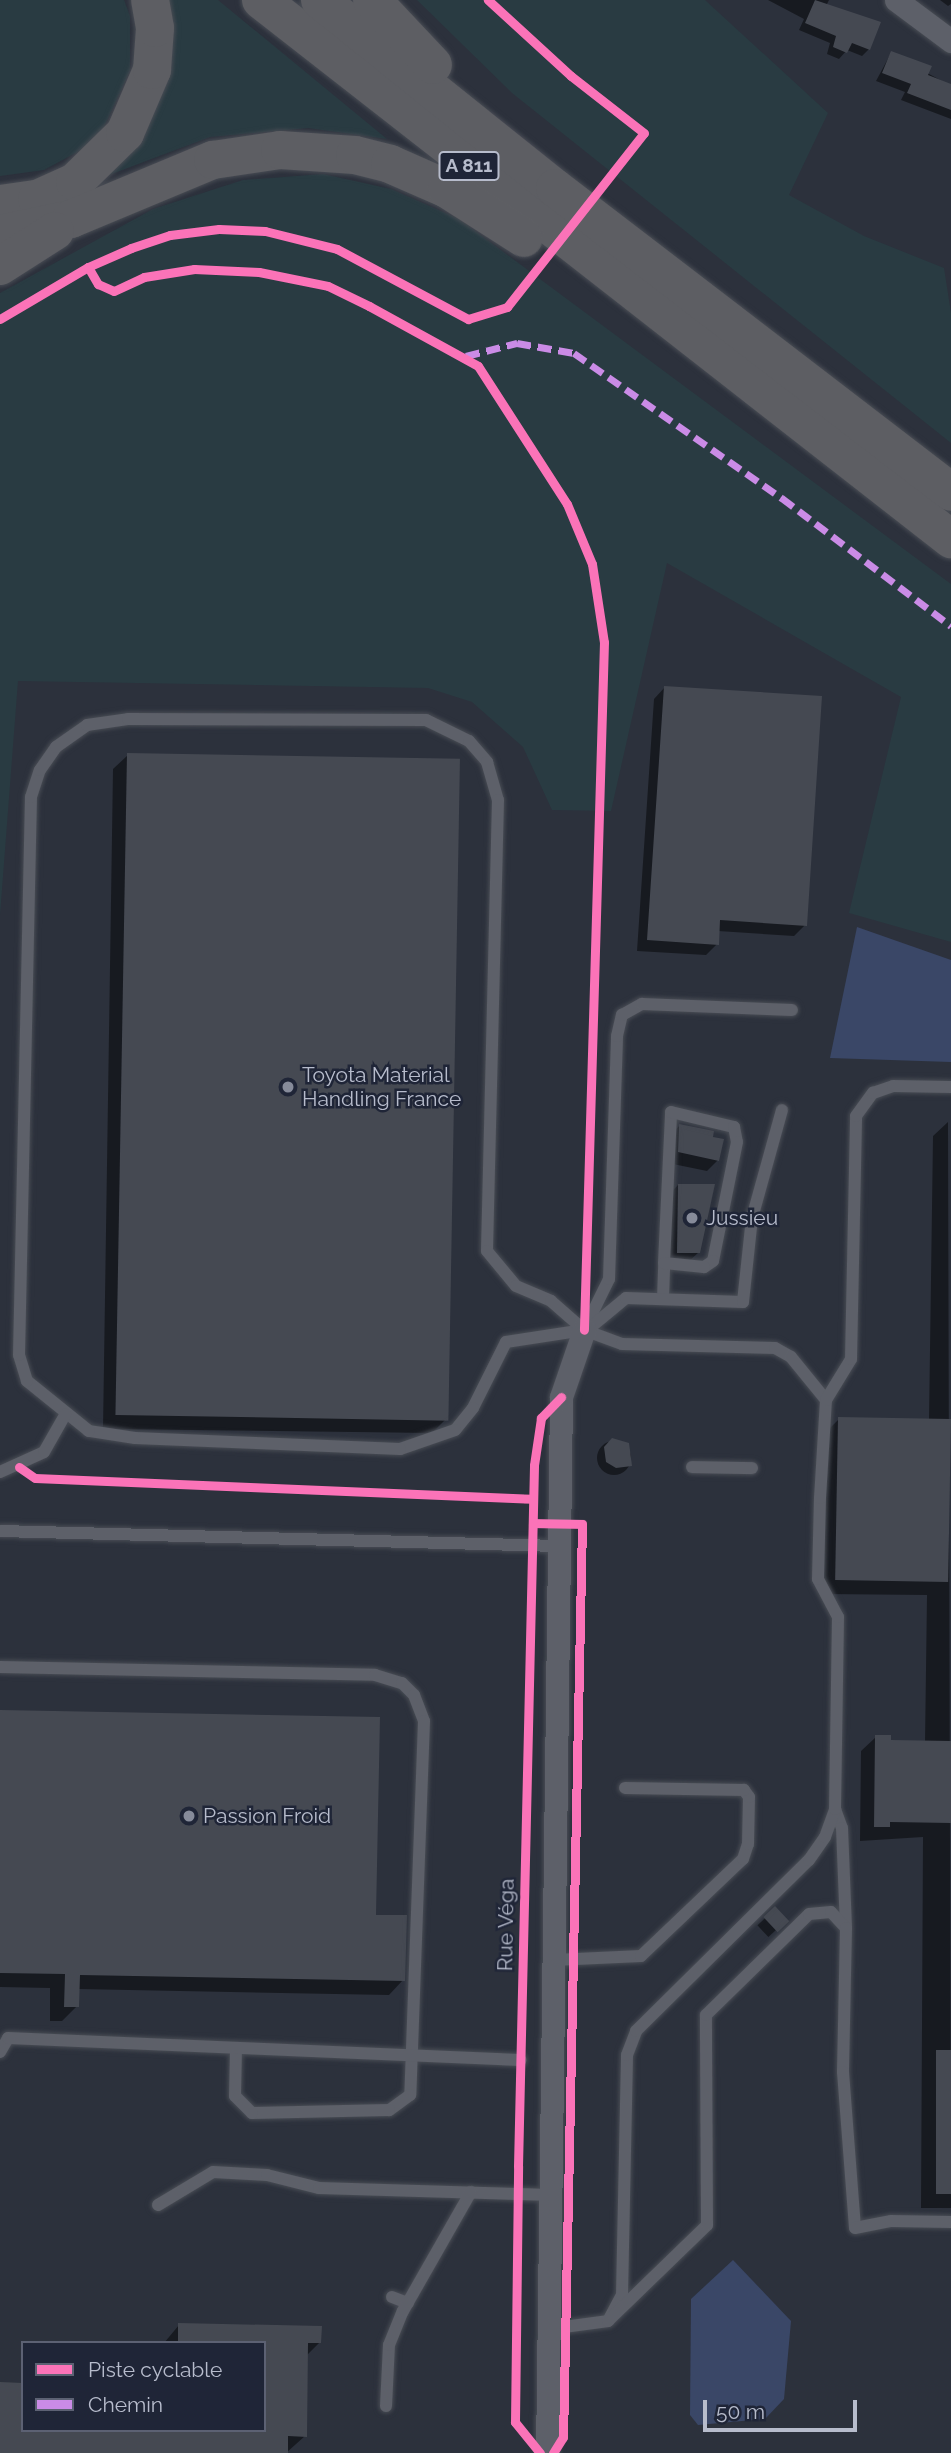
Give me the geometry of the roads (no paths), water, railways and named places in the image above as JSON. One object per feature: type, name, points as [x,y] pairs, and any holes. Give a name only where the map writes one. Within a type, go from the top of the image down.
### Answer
[{"type":"highway","points":[[0,204],[37,199],[75,182],[125,133],[152,70],[155,28],[150,0]]},
{"type":"highway","name":"A 811","points":[[261,0],[679,331],[951,539]]},
{"type":"highway","name":"A 811","points":[[320,0],[461,113],[951,492]]},
{"type":"highway","points":[[372,0],[447,79],[458,94],[461,113]]},
{"type":"highway","points":[[0,266],[71,219],[151,183],[240,154],[280,150],[355,155],[390,164],[447,189],[657,331],[679,331]]},
{"type":"highway","points":[[0,234],[71,219]]},
{"type":"street","points":[[896,0],[951,41]]},
{"type":"street","points":[[547,2453],[561,1397],[585,1331]]},
{"type":"lane","points":[[782,1110],[752,1218],[743,1302],[626,1298],[585,1331],[506,1342],[474,1408],[456,1430],[400,1450],[135,1438],[89,1431],[65,1415],[27,1381],[19,1355],[31,797],[46,759],[86,726],[128,719],[426,720],[453,729],[487,762],[498,800],[486,1251],[516,1286],[551,1301],[585,1331],[622,1344],[775,1348],[791,1357],[826,1400]]},
{"type":"lane","points":[[585,1331],[609,1279],[617,1036],[622,1015],[642,1004],[792,1010]]},
{"type":"lane","points":[[951,1087],[892,1086],[873,1093],[856,1116],[851,1359],[826,1400],[818,1579],[838,1617],[835,1809],[842,1828],[846,1928],[843,2072],[855,2228],[891,2221],[951,2221]]},
{"type":"lane","points":[[663,1299],[664,1264],[671,1112],[734,1127],[737,1142],[713,1261],[704,1267],[664,1264]]},
{"type":"lane","points":[[0,1472],[44,1452],[65,1415]]},
{"type":"lane","points":[[692,1466],[752,1468]]},
{"type":"lane","points":[[0,1531],[559,1546]]},
{"type":"lane","points":[[0,1667],[375,1675],[402,1683],[414,1695],[424,1721],[414,2056],[410,2095],[389,2110],[252,2113],[234,2096],[236,2048]]},
{"type":"lane","points":[[554,1960],[640,1956],[743,1858],[748,1844],[749,1797],[744,1790],[625,1788]]},
{"type":"lane","points":[[608,2321],[622,2295],[627,2055],[636,2031],[809,1860],[835,1809]]},
{"type":"lane","points":[[549,2329],[608,2321],[706,2225],[706,2015],[808,1914],[831,1912],[846,1928]]},
{"type":"lane","points":[[0,2052],[8,2038],[521,2060]]},
{"type":"lane","points":[[158,2205],[213,2172],[267,2175],[319,2188],[551,2195]]},
{"type":"lane","points":[[386,2406],[389,2345],[408,2303],[471,2192]]},
{"type":"lane","points":[[391,2297],[408,2303]]},
{"type":"water","points":[[857,927],[951,960],[951,1062],[830,1058]]},
{"type":"water","points":[[733,2260],[791,2321],[784,2399],[765,2419],[698,2425],[690,2415],[691,2299]]},
{"type":"place","name":"Toyota Material Handling France","points":[[288,1087]]},
{"type":"place","name":"Jussieu","points":[[692,1218]]},
{"type":"place","name":"Passion Froid","points":[[189,1816]]}]
